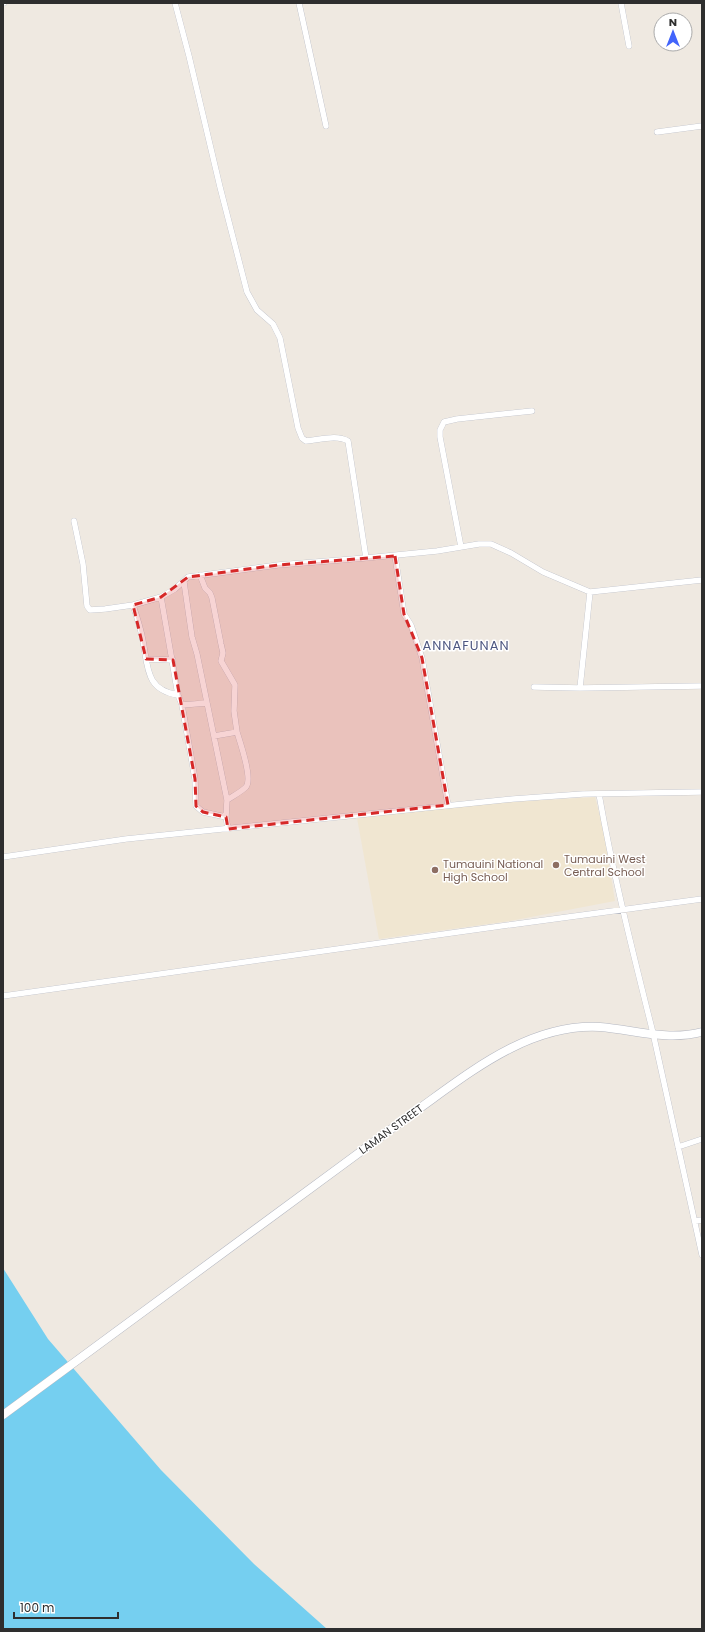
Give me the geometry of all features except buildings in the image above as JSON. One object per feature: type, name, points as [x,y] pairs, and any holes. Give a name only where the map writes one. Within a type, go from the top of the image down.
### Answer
[{"type":"main road","name":"LAMAN STREET","points":[[3,1415],[413,1113],[495,1057],[543,1035],[569,1030],[599,1027],[673,1037],[702,1032]]},
{"type":"street","points":[[174,3],[247,292],[258,310],[273,324],[280,338],[298,428],[302,438],[306,441],[343,438],[348,441],[366,558]]},
{"type":"street","points":[[299,3],[326,126]]},
{"type":"street","points":[[621,3],[629,46]]},
{"type":"street","points":[[657,132],[702,126]]},
{"type":"street","points":[[461,547],[440,437],[444,422],[457,419],[532,410]]},
{"type":"street","points":[[74,520],[83,564],[87,606],[90,610],[133,605],[161,597],[175,589],[188,578],[200,575],[278,565],[395,556],[479,544],[491,544],[511,553],[543,572],[590,592],[702,580]]},
{"type":"street","points":[[395,556],[404,614],[411,625],[422,658],[448,805]]},
{"type":"street","points":[[200,575],[205,588],[210,593],[212,598],[222,648],[221,661],[235,685],[234,711],[237,732],[248,777],[245,788],[227,800]]},
{"type":"street","points":[[184,582],[192,637],[197,654],[227,800],[226,817],[228,829]]},
{"type":"street","points":[[580,688],[590,592]]},
{"type":"street","points":[[161,597],[178,695],[182,705],[195,779],[196,806],[203,812],[226,817]]},
{"type":"street","points":[[133,605],[140,625],[149,676],[160,689],[169,694],[178,695]]},
{"type":"street","points":[[146,659],[173,660]]},
{"type":"street","points":[[534,687],[580,688],[702,686]]},
{"type":"street","points":[[182,705],[206,703]]},
{"type":"street","points":[[214,736],[237,732]]},
{"type":"street","points":[[3,856],[126,839],[448,805],[536,797],[702,792]]},
{"type":"street","points":[[599,794],[622,910],[653,1034],[702,1255]]},
{"type":"street","points":[[3,996],[702,899]]},
{"type":"street","points":[[678,1147],[702,1139]]},
{"type":"street","points":[[695,1221],[702,1220]]},
{"type":"highlighted area","points":[[395,556],[404,614],[422,658],[448,805],[228,829],[226,817],[203,812],[196,806],[195,779],[173,660],[146,659],[133,605],[161,597],[188,577],[278,565]]},
{"type":"shaded area","points":[[595,797],[603,828],[615,901],[510,921],[379,939],[357,818],[495,803]]},
{"type":"water","points":[[3,1268],[48,1339],[161,1470],[254,1564],[327,1629],[3,1629]]},
{"type":"place","name":"Tumauini West Central School","points":[[556,865]]},
{"type":"place","name":"Tumauini National High School","points":[[435,870]]},
{"type":"district","name":"ANNAFUNAN","points":[[466,645]]}]
